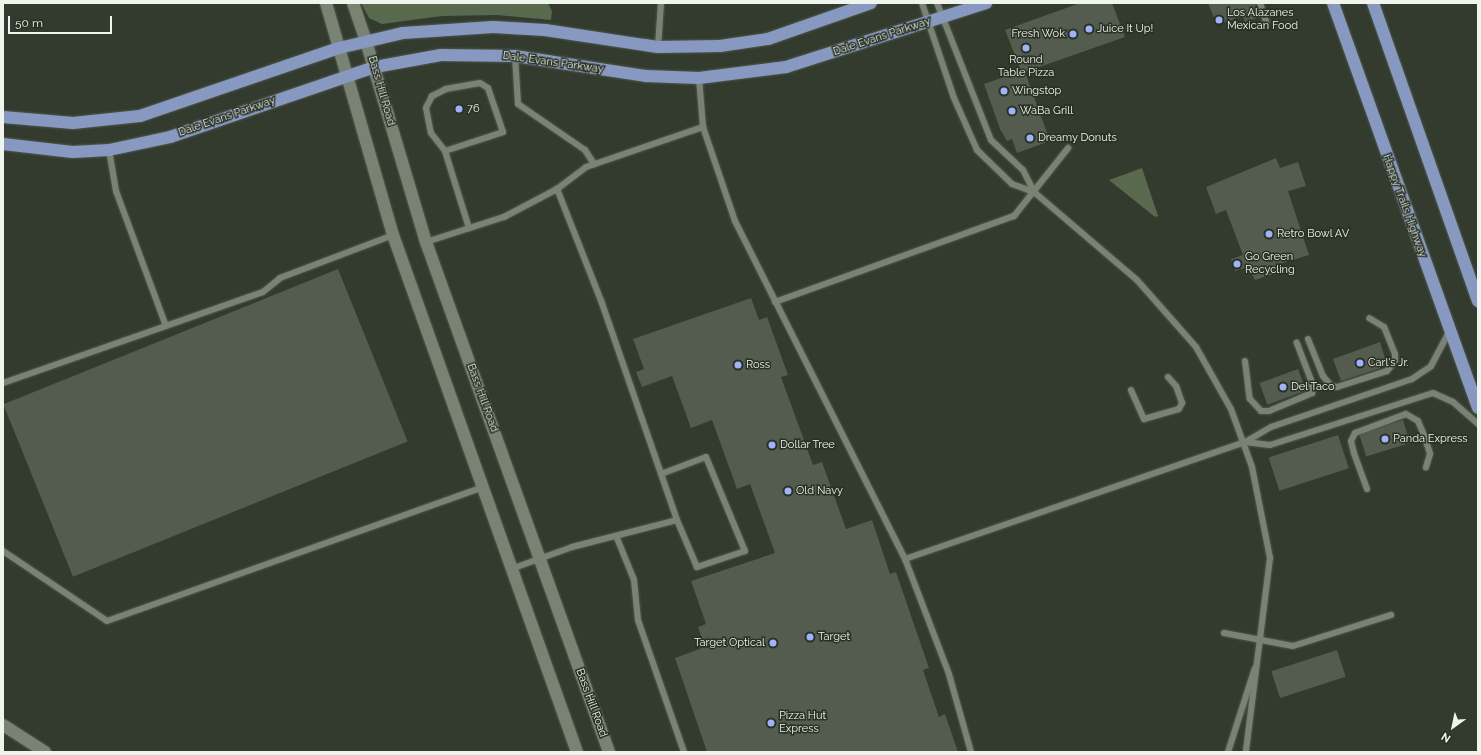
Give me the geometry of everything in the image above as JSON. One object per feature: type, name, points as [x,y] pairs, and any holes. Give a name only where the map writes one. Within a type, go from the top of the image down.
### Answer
[{"type":"main road","points":[[326,3],[393,235],[484,487],[511,569],[577,752]]},
{"type":"main road","name":"Bass Hill Road","points":[[354,3],[375,67],[426,242],[609,752]]},
{"type":"main road","points":[[3,117],[73,123],[140,116],[339,48],[403,33],[493,28],[545,30],[658,47],[720,46],[768,39],[851,6],[871,3]]},
{"type":"main road","name":"Dale Evans Parkway","points":[[3,144],[73,152],[109,150],[170,137],[375,67],[441,55],[515,56],[646,76],[698,78],[786,67],[928,23],[986,3]]},
{"type":"main road","name":"Happy Trails Highway","points":[[1333,3],[1478,408]]},
{"type":"main road","points":[[1373,3],[1478,301]]},
{"type":"main road","points":[[3,725],[45,752]]},
{"type":"lane","points":[[658,47],[661,3]]},
{"type":"lane","points":[[922,3],[928,23],[977,150],[1012,184],[1034,192],[1137,280],[1196,347],[1231,409],[1245,442],[1270,558],[1262,641],[1258,659],[1246,752]]},
{"type":"lane","points":[[937,3],[992,140],[1023,170],[1034,192]]},
{"type":"lane","points":[[1260,3],[1266,22]]},
{"type":"lane","points":[[515,56],[518,104],[585,150],[594,164]]},
{"type":"lane","points":[[698,78],[703,127],[735,221],[905,559],[949,674],[971,752]]},
{"type":"lane","points":[[445,151],[503,132],[488,88],[480,83],[446,89],[432,96],[426,108],[426,120],[431,133],[445,151],[469,228]]},
{"type":"lane","points":[[426,242],[504,217],[557,189],[594,164],[703,127]]},
{"type":"lane","points":[[775,302],[1014,216],[1068,148]]},
{"type":"lane","points":[[109,150],[116,191],[166,326]]},
{"type":"lane","points":[[557,189],[602,303],[661,474],[677,520],[697,567],[745,551],[706,457],[661,474]]},
{"type":"lane","points":[[3,383],[263,292],[280,278],[393,235]]},
{"type":"lane","points":[[1308,339],[1323,376],[1330,386],[1337,387],[1387,371],[1395,361],[1395,354],[1384,327],[1369,318]]},
{"type":"lane","points":[[905,559],[1245,442],[1272,427],[1412,379],[1431,366],[1450,330]]},
{"type":"lane","points":[[1245,361],[1250,399],[1261,411],[1269,411],[1312,393],[1311,380],[1297,343]]},
{"type":"lane","points":[[1131,390],[1137,411],[1144,418],[1178,409],[1182,404],[1176,386],[1168,377]]},
{"type":"lane","points":[[1245,442],[1270,445],[1433,393],[1453,402],[1478,424]]},
{"type":"lane","points":[[1367,489],[1351,442],[1355,433],[1406,414],[1418,421],[1424,435],[1430,454],[1426,467]]},
{"type":"lane","points":[[3,551],[107,621],[484,487]]},
{"type":"lane","points":[[511,569],[539,558],[617,538],[677,520]]},
{"type":"lane","points":[[617,538],[634,580],[638,620],[684,752]]},
{"type":"lane","points":[[1224,633],[1293,646],[1391,615]]},
{"type":"lane","points":[[1228,752],[1258,659]]},
{"type":"green space","points":[[361,3],[548,3],[552,11],[551,20],[497,15],[442,16],[382,24],[369,18]]},
{"type":"green space","points":[[1142,168],[1158,216],[1155,217],[1109,180]]},
{"type":"building","points":[[1080,3],[1112,3],[1125,37],[1025,72],[1050,141],[1017,153],[1012,139],[1007,141],[1000,129],[984,84],[1021,71],[1005,30]]},
{"type":"building","points":[[1208,3],[1255,3],[1260,17],[1245,22],[1243,16],[1217,25]]},
{"type":"building","name":"Retro Bowl AV","points":[[1276,158],[1280,168],[1298,162],[1306,186],[1288,191],[1309,255],[1280,264],[1282,271],[1255,280],[1248,267],[1235,271],[1231,259],[1243,255],[1226,210],[1216,214],[1206,187]]},
{"type":"building","points":[[338,269],[408,441],[73,577],[3,404]]},
{"type":"building","name":"Target","points":[[751,298],[759,320],[767,317],[788,375],[781,377],[813,465],[822,462],[846,529],[872,520],[890,574],[896,572],[929,668],[923,670],[939,717],[945,714],[958,752],[707,752],[675,658],[705,647],[698,627],[706,624],[691,581],[775,553],[750,484],[737,489],[712,420],[691,428],[672,376],[642,387],[636,372],[644,369],[633,339]]},
{"type":"building","name":"Carl's Jr.","points":[[1380,342],[1387,364],[1384,367],[1341,381],[1333,359]]},
{"type":"building","name":"Del Taco","points":[[1298,369],[1306,391],[1267,405],[1259,383]]},
{"type":"building","name":"Panda Express","points":[[1403,420],[1410,443],[1366,456],[1359,433]]},
{"type":"building","points":[[1338,435],[1349,468],[1279,491],[1269,458]]},
{"type":"building","points":[[1337,650],[1346,677],[1280,698],[1271,671]]},
{"type":"place","name":"Los Alazanes Mexican Food","points":[[1219,20]]},
{"type":"place","name":"Juice It Up!","points":[[1089,29]]},
{"type":"place","name":"Fresh Wok","points":[[1073,34]]},
{"type":"place","name":"Round Table Pizza","points":[[1026,48]]},
{"type":"place","name":"Wingstop","points":[[1004,91]]},
{"type":"place","name":"76","points":[[459,109]]},
{"type":"place","name":"WaBa Grill","points":[[1012,111]]},
{"type":"place","name":"Dreamy Donuts","points":[[1030,138]]},
{"type":"place","name":"Retro Bowl AV","points":[[1269,234]]},
{"type":"place","name":"Go Green Recycling","points":[[1237,264]]},
{"type":"place","name":"Carl's Jr.","points":[[1360,363]]},
{"type":"place","name":"Ross","points":[[738,365]]},
{"type":"place","name":"Del Taco","points":[[1283,387]]},
{"type":"place","name":"Panda Express","points":[[1385,439]]},
{"type":"place","name":"Dollar Tree","points":[[772,445]]},
{"type":"place","name":"Old Navy","points":[[788,491]]},
{"type":"place","name":"Target","points":[[810,637]]},
{"type":"place","name":"Target Optical","points":[[773,643]]},
{"type":"place","name":"Pizza Hut Express","points":[[771,723]]}]
